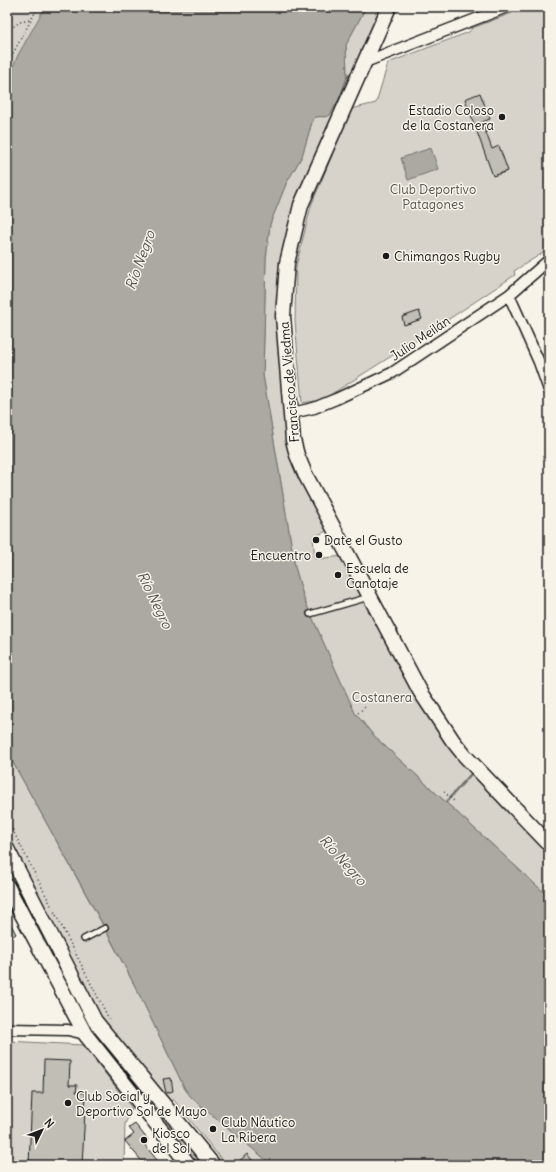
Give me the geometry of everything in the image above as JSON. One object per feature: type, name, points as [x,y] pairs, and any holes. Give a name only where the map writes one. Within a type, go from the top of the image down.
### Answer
[{"type":"street","name":"Francisco de Viedma","points":[[389,7],[301,205],[287,263],[283,316],[293,440],[305,474],[420,691],[453,741],[465,756],[549,844]]},
{"type":"street","points":[[365,62],[508,7]]},
{"type":"street","name":"Julio Meilán","points":[[292,413],[314,408],[392,373],[509,295],[549,260]]},
{"type":"street","points":[[509,295],[549,390]]},
{"type":"street","points":[[7,849],[95,1021],[213,1165]]},
{"type":"street","points":[[7,886],[85,1034],[190,1165]]},
{"type":"street","points":[[65,997],[79,989]]},
{"type":"street","points":[[7,1029],[68,1030],[85,1034]]},
{"type":"street","points":[[112,1068],[124,1058]]},
{"type":"lane","points":[[310,614],[370,596]]},
{"type":"lane","points":[[84,939],[104,928]]},
{"type":"path","points":[[7,68],[8,60],[38,7]]},
{"type":"path","points":[[7,30],[20,22],[31,20]]},
{"type":"path","points":[[358,713],[366,706]]},
{"type":"path","points":[[444,792],[454,801]]},
{"type":"path","points":[[7,819],[110,1022]]},
{"type":"green space","points":[[7,7],[68,7],[7,147]]},
{"type":"green space","name":"Costanera","points":[[366,7],[383,7],[282,262],[288,444],[329,530],[313,537],[315,559],[344,556],[463,761],[549,851],[549,897],[375,737],[355,713],[304,599],[295,567],[263,375],[266,259],[270,224],[286,184],[302,156],[313,119],[330,115],[339,99],[347,77],[346,45]]},
{"type":"green space","name":"Club Deportivo Patagones","points":[[528,7],[549,7],[549,249],[514,271],[515,275],[428,333],[322,400],[302,403],[295,321],[296,266],[311,206],[351,109],[376,103],[388,63],[469,32],[472,28]]},
{"type":"green space","points":[[7,751],[139,994],[185,1089],[192,1098],[265,1159],[275,1165],[226,1165],[173,1099],[167,1105],[98,1020],[7,841]]},
{"type":"green space","name":"Club Social y Deportivo Sol de Mayo","points":[[7,1041],[83,1045],[132,1108],[125,1124],[124,1165],[7,1165]]},
{"type":"green space","points":[[124,1065],[207,1165],[195,1165],[119,1069]]},
{"type":"water","name":"Río Negro","points":[[45,7],[366,7],[346,45],[347,77],[339,99],[330,115],[313,119],[302,156],[286,184],[270,224],[266,259],[263,375],[295,567],[304,599],[355,713],[375,737],[549,897],[549,1165],[275,1165],[265,1159],[192,1098],[185,1089],[105,928],[7,750],[7,81],[18,55]]},
{"type":"water","points":[[431,148],[438,169],[408,180],[401,158]]},
{"type":"building","points":[[480,93],[490,119],[482,122],[492,149],[499,146],[508,171],[493,176],[465,99]]},
{"type":"building","points":[[419,311],[422,319],[404,325],[402,317]]},
{"type":"building","points":[[7,917],[16,934],[7,940]]},
{"type":"building","name":"Club Social y Deportivo Sol de Mayo","points":[[44,1060],[70,1061],[69,1085],[77,1085],[76,1092],[86,1093],[82,1165],[29,1165],[32,1093],[43,1093]]},
{"type":"building","points":[[171,1078],[173,1091],[166,1093],[163,1079]]},
{"type":"building","points":[[135,1124],[148,1140],[144,1144],[161,1165],[145,1165],[125,1141],[134,1134],[129,1128]]},
{"type":"building","points":[[247,1154],[256,1165],[235,1165]]},
{"type":"waterway","points":[[347,77],[355,69]]},
{"type":"waterway","points":[[446,802],[471,774]]},
{"type":"place","name":"Estadio Coloso de la Costanera","points":[[502,117]]},
{"type":"place","name":"Chimangos Rugby","points":[[386,256]]},
{"type":"place","name":"Date el Gusto","points":[[316,540]]},
{"type":"place","name":"Encuentro","points":[[319,555]]},
{"type":"place","name":"Escuela de Canotaje","points":[[338,575]]},
{"type":"place","name":"Club Social y Deportivo Sol de Mayo","points":[[68,1103]]},
{"type":"place","name":"Club Náutico La Ribera","points":[[213,1129]]},
{"type":"place","name":"Kiosco del Sol","points":[[144,1140]]}]
